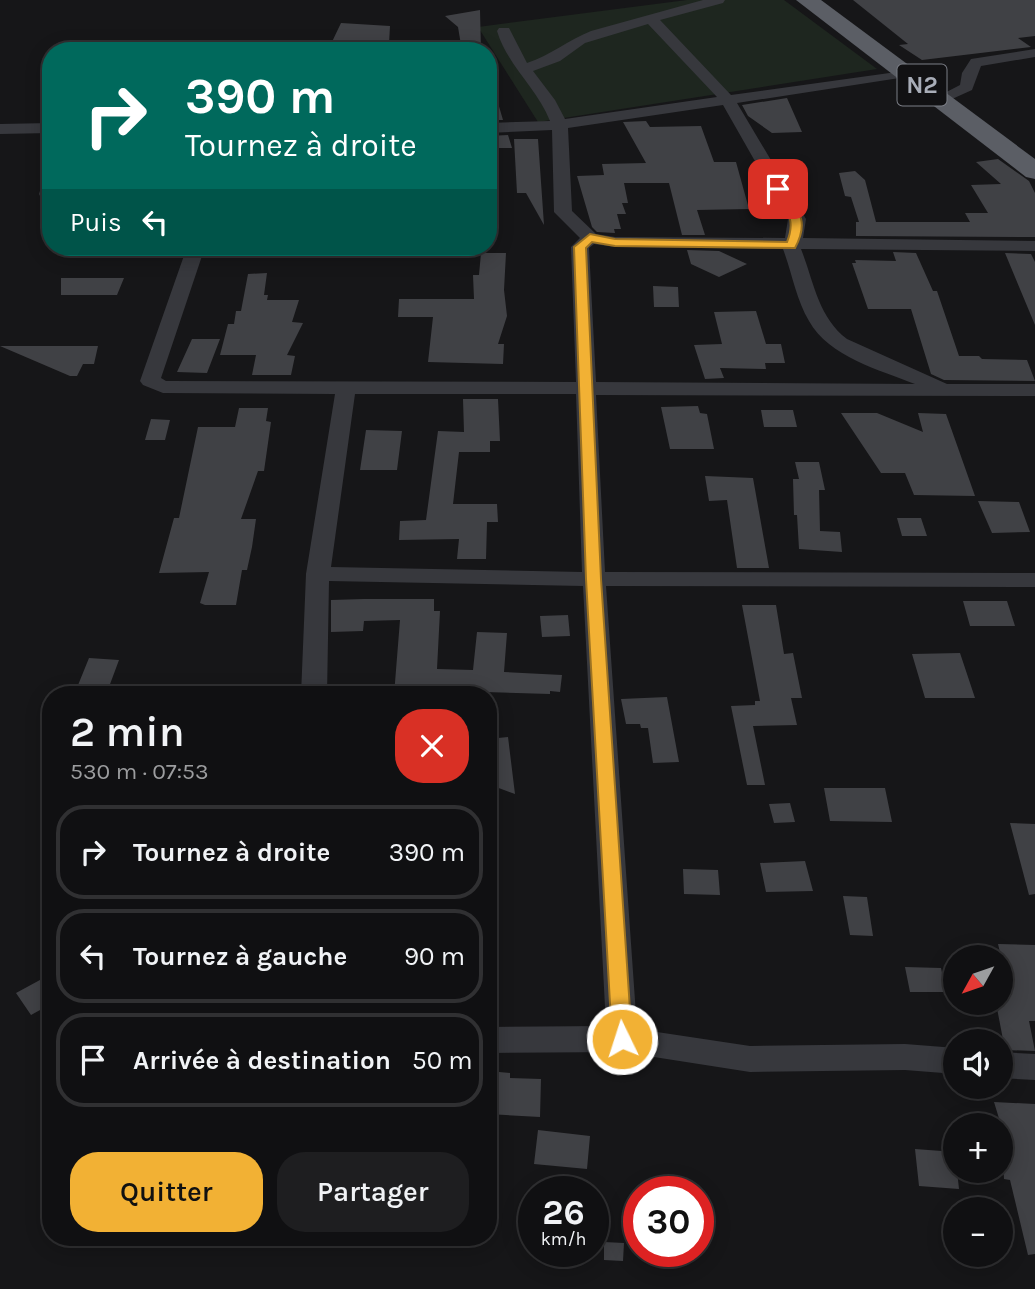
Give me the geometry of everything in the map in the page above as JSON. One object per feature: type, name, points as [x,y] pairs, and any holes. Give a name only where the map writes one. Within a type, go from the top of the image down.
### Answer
[{"type":"highway","name":"N2","points":[[807,0],[1035,172]]},
{"type":"street","points":[[525,69],[569,51],[580,40],[707,1]]},
{"type":"street","points":[[652,20],[670,42],[728,100],[797,219],[797,231],[791,246],[817,321],[826,335],[842,345],[947,390]]},
{"type":"street","points":[[611,30],[670,42]]},
{"type":"street","points":[[503,31],[507,47],[525,69],[559,125],[563,212],[590,238],[615,242],[791,246],[1035,246]]},
{"type":"street","points":[[941,99],[967,87],[969,74],[976,62],[1035,53]]},
{"type":"street","points":[[497,128],[559,125],[906,74]]},
{"type":"street","points":[[0,129],[42,128]]},
{"type":"street","points":[[590,238],[580,247],[593,579],[622,1039]]},
{"type":"street","points":[[193,256],[150,381],[163,387],[1035,390]]},
{"type":"street","points":[[314,686],[318,574],[346,387]]},
{"type":"street","points":[[318,574],[593,579],[1035,580]]},
{"type":"street","points":[[497,1040],[622,1039],[750,1059],[905,1057],[943,1060]]},
{"type":"street","points":[[1013,1066],[1035,1068]]},
{"type":"shaded area","points":[[687,0],[784,0],[877,69],[538,122],[497,57],[497,42],[487,42],[478,27]]},
{"type":"building","points":[[853,0],[1035,0],[1035,36],[1018,38],[1031,47],[922,60],[899,45],[908,44]]},
{"type":"building","points":[[480,10],[481,42],[460,42],[458,27],[445,16]]},
{"type":"building","points":[[341,23],[390,26],[389,42],[332,42]]},
{"type":"building","points":[[787,98],[802,132],[772,133],[748,116],[742,105]]},
{"type":"building","points":[[497,100],[503,120],[497,120]]},
{"type":"building","points":[[646,121],[650,127],[701,126],[714,162],[736,162],[749,209],[697,210],[705,235],[682,235],[669,183],[624,183],[628,203],[622,203],[626,214],[617,214],[621,229],[614,229],[615,233],[597,232],[592,227],[577,176],[604,175],[602,164],[646,163],[623,122]]},
{"type":"building","points":[[508,135],[512,148],[497,148],[497,136]]},
{"type":"building","points":[[514,139],[538,139],[544,225],[526,193],[517,193]]},
{"type":"building","points":[[998,159],[1029,181],[1035,193],[1035,237],[856,236],[856,222],[859,222],[851,197],[845,196],[839,173],[855,171],[865,180],[876,222],[970,222],[965,213],[988,213],[971,185],[1001,184],[976,162]]},
{"type":"building","points":[[687,250],[719,251],[747,264],[719,277],[691,264]]},
{"type":"building","points":[[893,252],[916,253],[933,291],[937,291],[959,356],[1027,360],[1035,381],[944,380],[931,374],[911,309],[868,309],[852,263],[856,263],[855,260],[896,261]]},
{"type":"building","points":[[506,253],[504,290],[507,316],[498,344],[504,344],[503,364],[428,362],[433,317],[398,317],[399,299],[474,299],[473,275],[479,275],[481,256]]},
{"type":"building","points":[[1005,253],[1031,254],[1035,262],[1035,325]]},
{"type":"building","points":[[267,273],[264,295],[268,295],[267,300],[299,300],[292,322],[303,323],[287,355],[295,356],[291,375],[252,375],[256,355],[220,355],[228,324],[234,324],[236,311],[241,311],[248,274]]},
{"type":"building","points":[[61,278],[124,278],[117,295],[61,295]]},
{"type":"building","points":[[653,286],[678,287],[679,307],[654,307]]},
{"type":"building","points":[[756,311],[766,344],[781,344],[785,363],[765,363],[766,369],[720,368],[724,378],[705,379],[694,345],[722,344],[714,312]]},
{"type":"building","points":[[192,339],[220,339],[207,373],[177,372]]},
{"type":"building","points":[[0,346],[98,346],[94,364],[83,364],[77,376],[70,376]]},
{"type":"building","points":[[463,399],[498,399],[500,441],[490,441],[490,452],[459,452],[453,504],[497,504],[498,522],[487,522],[486,559],[457,559],[459,539],[399,540],[400,521],[426,520],[438,431],[464,432]]},
{"type":"building","points":[[698,406],[700,413],[707,414],[714,449],[670,449],[661,407]]},
{"type":"building","points":[[239,408],[268,408],[266,421],[271,422],[264,471],[258,471],[241,519],[256,519],[252,547],[247,570],[242,570],[236,605],[205,605],[200,603],[209,572],[159,573],[174,518],[179,518],[198,427],[235,427]]},
{"type":"building","points":[[761,410],[793,410],[797,427],[764,427]]},
{"type":"building","points":[[841,413],[877,413],[923,432],[918,413],[946,414],[975,496],[914,495],[905,473],[881,473]]},
{"type":"building","points":[[151,419],[170,420],[165,440],[145,440]]},
{"type":"building","points":[[366,430],[402,431],[397,470],[360,470]]},
{"type":"building","points":[[795,462],[819,462],[825,490],[819,490],[820,531],[840,532],[842,552],[799,549],[797,515],[794,515],[793,479],[799,479]]},
{"type":"building","points":[[705,476],[753,478],[769,568],[737,568],[727,500],[709,501]]},
{"type":"building","points":[[978,501],[1019,502],[1030,532],[992,533]]},
{"type":"building","points":[[897,518],[921,518],[927,536],[902,536]]},
{"type":"building","points":[[434,599],[434,611],[440,611],[437,669],[473,670],[477,632],[507,633],[504,672],[562,675],[560,692],[497,692],[497,686],[395,686],[400,620],[364,621],[363,631],[331,632],[331,600]]},
{"type":"building","points":[[963,601],[1007,601],[1015,626],[970,626]]},
{"type":"building","points":[[742,605],[776,605],[784,654],[793,653],[802,698],[791,698],[797,725],[753,726],[765,785],[747,785],[731,706],[755,705],[755,701],[760,701]]},
{"type":"building","points":[[568,615],[570,636],[542,637],[540,616]]},
{"type":"building","points":[[960,653],[975,698],[925,698],[912,654]]},
{"type":"building","points":[[89,658],[119,660],[109,686],[78,686]]},
{"type":"building","points":[[667,697],[679,762],[653,763],[648,728],[641,728],[640,724],[626,724],[621,699]]},
{"type":"building","points":[[508,737],[515,794],[497,787],[497,738]]},
{"type":"building","points":[[824,788],[885,788],[892,822],[830,821]]},
{"type":"building","points":[[790,803],[795,822],[774,823],[769,804]]},
{"type":"building","points":[[1010,823],[1035,824],[1035,894],[1029,895]]},
{"type":"building","points":[[805,861],[813,891],[766,892],[760,863]]},
{"type":"building","points":[[683,869],[718,870],[720,895],[684,894]]},
{"type":"building","points":[[843,896],[867,897],[873,936],[850,935]]},
{"type":"building","points":[[998,944],[1035,945],[1035,1021],[1029,1021],[1035,1051],[1013,1050],[1013,1029],[1001,1029],[998,1015],[1013,1015],[1013,945]]},
{"type":"building","points":[[905,967],[941,968],[943,992],[910,992]]},
{"type":"building","points":[[42,979],[42,1009],[31,1015],[16,993]]},
{"type":"building","points":[[497,1072],[510,1073],[510,1078],[541,1079],[540,1117],[497,1115]]},
{"type":"building","points":[[994,1102],[1035,1104],[1035,1254],[1028,1255],[1011,1183],[1013,1183],[1013,1113],[997,1113]]},
{"type":"building","points":[[538,1130],[590,1136],[587,1169],[534,1164]]},
{"type":"building","points":[[915,1149],[943,1151],[943,1183],[958,1183],[959,1189],[919,1186]]},
{"type":"building","points":[[609,1242],[623,1243],[623,1261],[609,1260]]},
{"type":"route","points":[[622,1039],[593,579],[580,247],[590,238],[615,242],[791,246],[797,231],[797,219],[778,189]]}]
